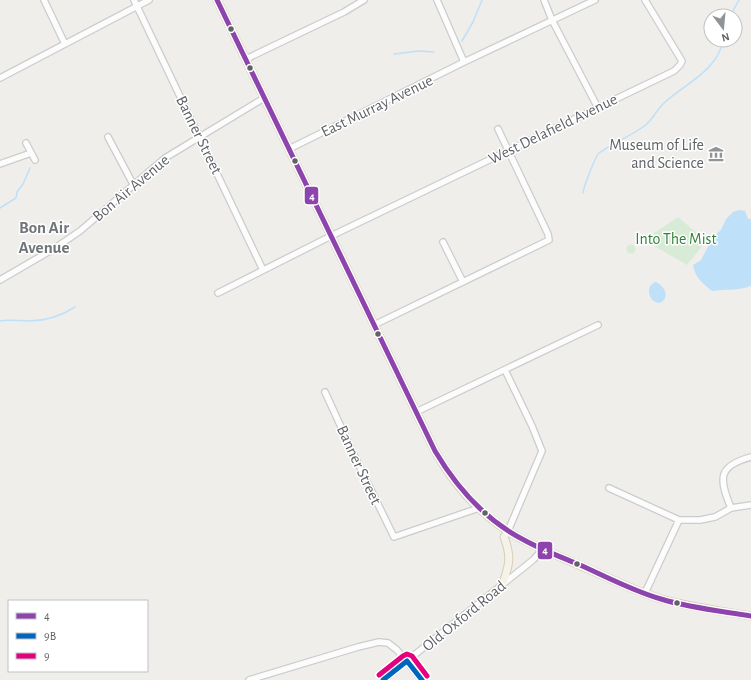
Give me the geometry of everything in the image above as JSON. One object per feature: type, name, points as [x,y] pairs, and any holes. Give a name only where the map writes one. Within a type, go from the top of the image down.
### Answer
[{"type":"main road","points":[[217,0],[416,412],[446,471],[456,485],[479,508],[508,530],[543,549],[645,593],[682,604],[751,616]]},
{"type":"main road","points":[[502,586],[510,562],[509,550],[504,537],[508,530]]},
{"type":"street","points":[[44,0],[64,44]]},
{"type":"street","name":"Banner Street","points":[[134,0],[136,7],[264,270]]},
{"type":"street","points":[[0,78],[148,0]]},
{"type":"street","points":[[246,60],[344,12],[364,0]]},
{"type":"street","points":[[436,0],[464,62]]},
{"type":"street","points":[[544,0],[552,20],[598,108]]},
{"type":"street","name":"East Murray Avenue","points":[[289,149],[464,62],[595,0]]},
{"type":"street","name":"West Delafield Avenue","points":[[218,293],[331,236],[674,71],[682,61],[645,0]]},
{"type":"street","name":"Bon Air Avenue","points":[[0,280],[67,240],[86,226],[165,158],[264,98]]},
{"type":"street","points":[[374,325],[549,240],[548,234],[498,129]]},
{"type":"street","points":[[108,136],[133,184]]},
{"type":"street","points":[[26,144],[35,160]]},
{"type":"street","points":[[0,164],[31,153]]},
{"type":"street","points":[[443,242],[463,282]]},
{"type":"street","points":[[416,412],[598,325]]},
{"type":"street","points":[[505,370],[532,426],[542,451],[508,530]]},
{"type":"street","name":"Banner Street","points":[[325,392],[394,537],[479,508]]},
{"type":"street","points":[[731,508],[723,487],[723,479],[726,469],[731,464],[751,457]]},
{"type":"street","points":[[609,488],[679,520],[700,520],[715,517],[731,508],[751,505]]},
{"type":"street","points":[[645,593],[679,520]]},
{"type":"street","name":"Old Oxford Road","points":[[383,680],[502,586],[536,558],[543,549]]},
{"type":"street","points":[[250,680],[379,642],[388,643],[398,650],[422,680]]},
{"type":"green space","name":"Into The Mist","points":[[678,217],[706,241],[687,265],[651,244],[654,233]]},
{"type":"green space","points":[[631,244],[636,249],[631,254],[626,249]]},
{"type":"water","points":[[739,210],[745,211],[748,219],[751,219],[751,286],[746,288],[712,291],[698,277],[693,265],[701,260],[713,237],[721,230],[726,219],[733,212]]},
{"type":"water","points":[[655,282],[662,286],[666,295],[663,301],[659,303],[654,301],[649,295],[650,286]]},
{"type":"waterway","points":[[462,41],[473,22],[482,0]]},
{"type":"waterway","points":[[734,8],[739,0]]},
{"type":"waterway","points":[[583,193],[589,173],[598,154],[646,125],[663,104],[707,69],[721,48]]},
{"type":"waterway","points":[[394,54],[419,51],[434,52]]},
{"type":"waterway","points":[[0,208],[16,198],[17,192],[23,184],[30,168]]},
{"type":"waterway","points":[[0,321],[29,321],[47,319],[75,307]]},
{"type":"transit line","name":"4","points":[[217,0],[435,451],[453,478],[473,502],[497,523],[524,540],[630,588],[651,596],[683,605],[751,616]]},
{"type":"transit line","name":"9","points":[[379,675],[407,654],[412,656],[427,676]]},
{"type":"transit line","name":"9B","points":[[383,680],[407,661],[422,680]]},
{"type":"place","name":"Museum of Life and Science","points":[[716,154]]},
{"type":"district","name":"Bon Air Avenue","points":[[44,237]]}]
